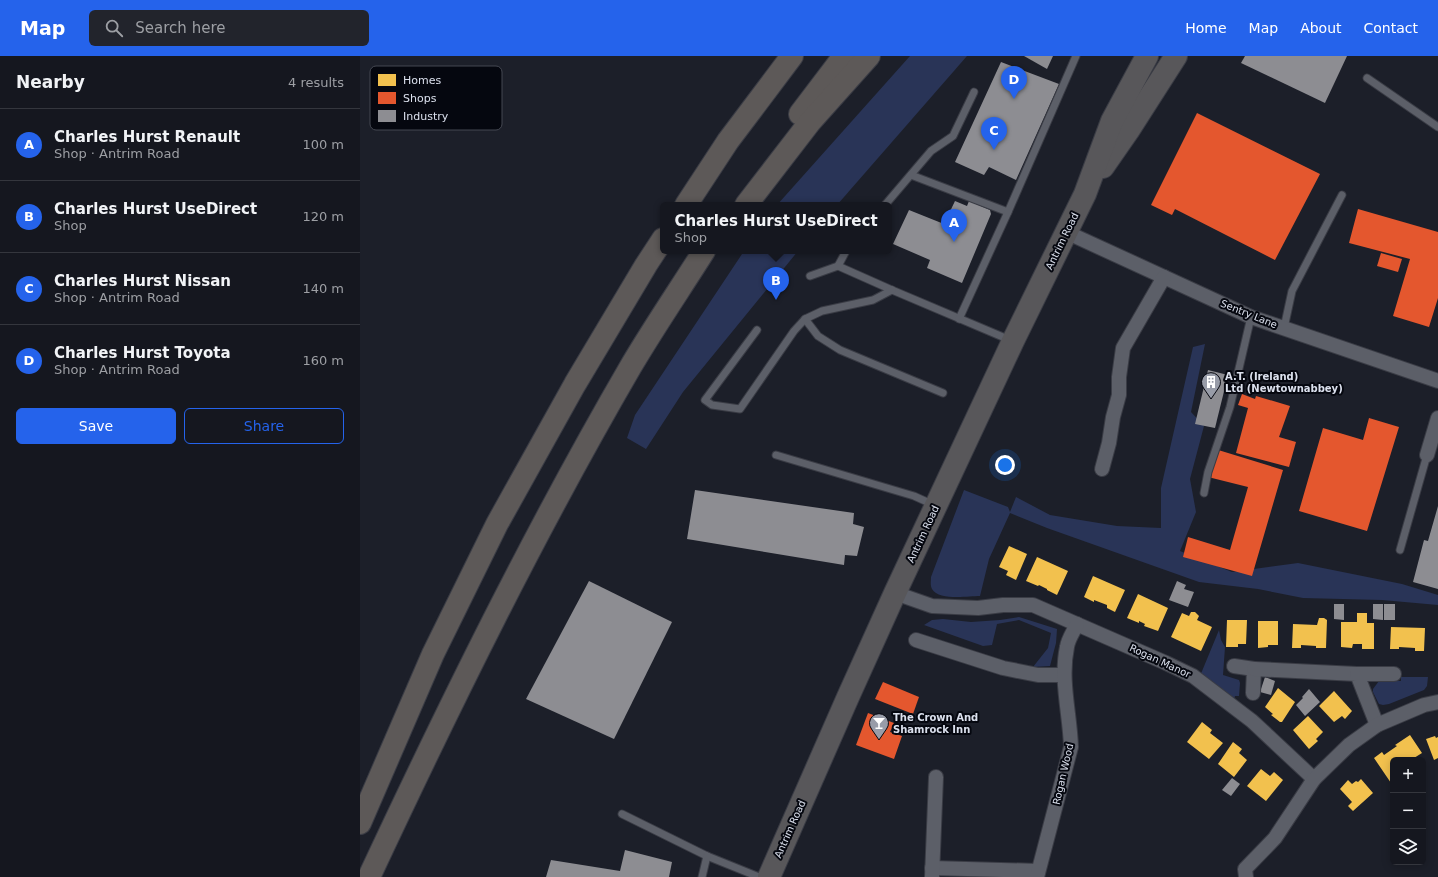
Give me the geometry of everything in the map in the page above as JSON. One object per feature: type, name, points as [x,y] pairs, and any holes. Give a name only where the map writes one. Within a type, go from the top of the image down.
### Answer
[{"type":"highway","points":[[680,202],[694,178],[778,56]]},
{"type":"highway","points":[[688,202],[728,141],[792,56]]},
{"type":"highway","points":[[737,202],[786,132],[844,56]]},
{"type":"highway","points":[[748,202],[810,122],[869,56]]},
{"type":"highway","points":[[360,823],[433,654],[497,524],[632,281],[660,234]]},
{"type":"highway","points":[[575,384],[660,244]]},
{"type":"highway","points":[[369,877],[409,790],[486,636],[566,482],[632,364],[702,254]]},
{"type":"highway","points":[[632,364],[710,254]]},
{"type":"main road","name":"Antrim Road","points":[[769,877],[848,697],[936,506],[1013,341],[1085,194],[1112,121],[1147,56]]},
{"type":"main road","name":"Antrim Road","points":[[1085,194],[1128,132],[1176,56]]},
{"type":"street","name":"Sentry Lane","points":[[1066,232],[1251,317],[1438,381]]},
{"type":"street","points":[[1102,469],[1119,395],[1119,376],[1123,348],[1164,277]]},
{"type":"street","points":[[1432,450],[1438,418]]},
{"type":"street","name":"Rogan Manor","points":[[896,593],[932,606],[978,608],[1003,605],[1033,605],[1077,624],[1193,676],[1252,721],[1314,779]]},
{"type":"street","name":"Rogan Wood","points":[[1038,874],[1072,747],[1064,674],[1067,646],[1077,624]]},
{"type":"street","points":[[916,640],[1003,668],[1038,675],[1064,674]]},
{"type":"street","points":[[1234,666],[1254,669],[1357,674],[1394,674]]},
{"type":"street","points":[[1253,693],[1254,669]]},
{"type":"street","points":[[1357,674],[1377,725]]},
{"type":"street","points":[[1246,877],[1245,869],[1275,838],[1314,779],[1349,745],[1377,725],[1424,705],[1438,702]]},
{"type":"street","points":[[936,778],[932,872],[1038,874]]},
{"type":"lane","points":[[959,319],[1008,212],[1076,56]]},
{"type":"lane","points":[[1367,78],[1438,127]]},
{"type":"lane","points":[[888,202],[931,151],[953,136],[974,92]]},
{"type":"lane","points":[[911,175],[1008,212]]},
{"type":"lane","points":[[1284,328],[1292,291],[1342,195]]},
{"type":"lane","points":[[810,276],[838,266],[844,254]]},
{"type":"lane","points":[[838,266],[1013,341]]},
{"type":"lane","points":[[757,330],[705,400],[712,405],[740,409],[794,331],[805,319],[822,311],[873,300],[892,290]]},
{"type":"lane","points":[[1204,493],[1208,472],[1230,406],[1251,317]]},
{"type":"lane","points":[[805,319],[818,336],[840,350],[943,393]]},
{"type":"lane","points":[[1400,550],[1432,450]]},
{"type":"lane","points":[[776,455],[914,496],[936,506]]},
{"type":"lane","points":[[622,814],[708,856],[760,877]]},
{"type":"lane","points":[[702,877],[708,856]]},
{"type":"shaded area","points":[[910,56],[967,56],[840,202],[780,202]]},
{"type":"shaded area","points":[[742,254],[796,254],[683,392],[646,449],[627,438],[635,415]]},
{"type":"shaded area","points":[[1205,344],[1191,412],[1204,426],[1190,479],[1196,512],[1180,551],[1232,572],[1298,563],[1402,584],[1438,595],[1438,605],[1382,600],[1303,598],[1258,589],[1199,582],[1047,528],[1010,513],[989,559],[980,596],[947,596],[936,593],[932,589],[931,577],[964,490],[1008,507],[1010,512],[1016,497],[1050,515],[1117,526],[1161,528],[1161,488],[1193,347]]},
{"type":"shaded area","points":[[1019,617],[1057,629],[1056,643],[1050,666],[1033,667],[1048,648],[1051,633],[1019,620],[997,624],[992,645],[983,646],[924,625],[932,620],[943,619],[971,622]]},
{"type":"shaded area","points":[[1219,630],[1221,640],[1225,647],[1223,675],[1239,680],[1240,683],[1239,696],[1235,696],[1234,700],[1200,676]]},
{"type":"shaded area","points":[[1401,677],[1428,677],[1427,686],[1424,690],[1389,704],[1379,704],[1373,689],[1379,681],[1401,681]]},
{"type":"building: Homes","points":[[1009,546],[1027,554],[1016,580],[1006,575],[1008,571],[999,567]]},
{"type":"building: Homes","points":[[1037,557],[1068,571],[1057,595],[1039,585],[1038,586],[1026,581]]},
{"type":"building: Homes","points":[[1093,576],[1125,590],[1115,612],[1107,608],[1107,605],[1094,600],[1094,602],[1084,597]]},
{"type":"building: Homes","points":[[1138,594],[1168,608],[1158,631],[1144,626],[1145,624],[1139,621],[1139,623],[1127,618]]},
{"type":"building: Homes","points":[[1191,612],[1195,612],[1199,616],[1197,620],[1212,627],[1201,651],[1171,637],[1182,613],[1189,616]]},
{"type":"building: Homes","points":[[1357,613],[1367,613],[1367,623],[1374,623],[1374,649],[1362,649],[1362,644],[1353,644],[1352,648],[1341,647],[1341,622],[1357,622]]},
{"type":"building: Homes","points":[[1319,618],[1324,618],[1327,620],[1326,648],[1301,645],[1301,648],[1292,648],[1293,624],[1317,625]]},
{"type":"building: Homes","points":[[1227,620],[1247,620],[1246,644],[1238,644],[1238,647],[1226,647]]},
{"type":"building: Homes","points":[[1258,621],[1278,621],[1278,645],[1268,645],[1268,647],[1258,648]]},
{"type":"building: Homes","points":[[1391,627],[1425,628],[1424,651],[1415,651],[1415,648],[1399,647],[1399,649],[1390,649]]},
{"type":"building: Homes","points":[[1278,688],[1295,702],[1282,722],[1271,715],[1273,714],[1265,707]]},
{"type":"building: Homes","points":[[1334,691],[1352,711],[1345,719],[1342,716],[1334,722],[1319,706]]},
{"type":"building: Homes","points":[[1308,716],[1323,732],[1316,739],[1318,741],[1309,749],[1293,730]]},
{"type":"building: Homes","points":[[1202,722],[1212,730],[1210,733],[1223,743],[1209,759],[1187,742]]},
{"type":"building: Homes","points":[[1410,735],[1422,753],[1416,757],[1390,757],[1390,782],[1374,758],[1382,752],[1384,755],[1397,746],[1395,745]]},
{"type":"building: Homes","points":[[1435,736],[1436,738],[1438,737],[1438,758],[1434,760],[1426,739]]},
{"type":"building: Homes","points":[[1233,742],[1242,749],[1239,753],[1247,760],[1234,777],[1218,764]]},
{"type":"building: Homes","points":[[1261,769],[1270,776],[1274,772],[1283,780],[1266,801],[1247,786]]},
{"type":"building: Homes","points":[[1361,779],[1373,793],[1353,811],[1348,806],[1352,802],[1340,789],[1348,780],[1352,784]]},
{"type":"building: Shops","points":[[1197,113],[1320,174],[1275,260],[1175,209],[1172,215],[1151,205]]},
{"type":"building: Shops","points":[[1358,209],[1438,232],[1438,298],[1429,327],[1393,316],[1410,259],[1349,243]]},
{"type":"building: Shops","points":[[1381,253],[1402,259],[1398,272],[1377,266]]},
{"type":"building: Shops","points":[[1242,394],[1255,399],[1256,396],[1290,406],[1279,437],[1296,442],[1289,467],[1236,453],[1248,408],[1238,405]]},
{"type":"building: Shops","points":[[1369,418],[1399,427],[1367,531],[1299,511],[1323,428],[1363,440]]},
{"type":"building: Shops","points":[[1215,449],[1283,470],[1252,576],[1183,557],[1188,537],[1230,550],[1248,487],[1208,477]]},
{"type":"building: Shops","points":[[883,682],[919,697],[913,714],[875,699]]},
{"type":"building: Shops","name":"The Crown And Shamrock Inn","points":[[868,713],[894,723],[890,732],[902,736],[894,759],[856,745]]},
{"type":"building: Industry","points":[[1024,56],[1053,56],[1047,69]]},
{"type":"building: Industry","points":[[1245,56],[1347,56],[1325,103],[1241,63]]},
{"type":"building: Industry","points":[[1001,62],[1059,84],[1016,180],[989,167],[984,175],[955,162]]},
{"type":"building: Industry","points":[[955,201],[967,206],[969,201],[990,210],[991,214],[962,283],[927,268],[930,260],[893,244],[909,210],[944,224]]},
{"type":"building: Industry","name":"A.T. (Ireland) Ltd (Newtownabbey)","points":[[1208,370],[1228,375],[1215,428],[1195,424]]},
{"type":"building: Industry","points":[[695,490],[854,513],[853,524],[864,527],[857,556],[845,555],[844,565],[687,539]]},
{"type":"building: Industry","points":[[1438,506],[1438,589],[1413,582],[1424,540],[1428,541]]},
{"type":"building: Industry","points":[[589,581],[672,622],[614,739],[526,699]]},
{"type":"building: Industry","points":[[1177,581],[1186,585],[1184,589],[1194,592],[1188,607],[1169,600]]},
{"type":"building: Industry","points":[[1334,604],[1344,604],[1344,620],[1334,619]]},
{"type":"building: Industry","points":[[1373,604],[1383,604],[1383,620],[1373,619]]},
{"type":"building: Industry","points":[[1384,604],[1395,604],[1395,620],[1384,620]]},
{"type":"building: Industry","points":[[1265,677],[1275,681],[1271,695],[1260,692]]},
{"type":"building: Industry","points":[[1309,689],[1320,702],[1305,716],[1296,705]]},
{"type":"building: Industry","points":[[1232,778],[1240,784],[1231,796],[1222,790]]},
{"type":"building: Industry","points":[[625,850],[672,862],[669,877],[546,877],[551,860],[620,871]]},
{"type":"place","name":"Charles Hurst Toyota","points":[[1014,99]]},
{"type":"place","name":"Charles Hurst Nissan","points":[[994,150]]},
{"type":"place","name":"Charles Hurst Renault","points":[[954,242]]},
{"type":"place","name":"Charles Hurst UseDirect","points":[[776,300]]},
{"type":"place","name":"A.T. (Ireland) Ltd (Newtownabbey)","points":[[1211,399]]},
{"type":"place","name":"The Crown And Shamrock Inn","points":[[879,740]]}]
